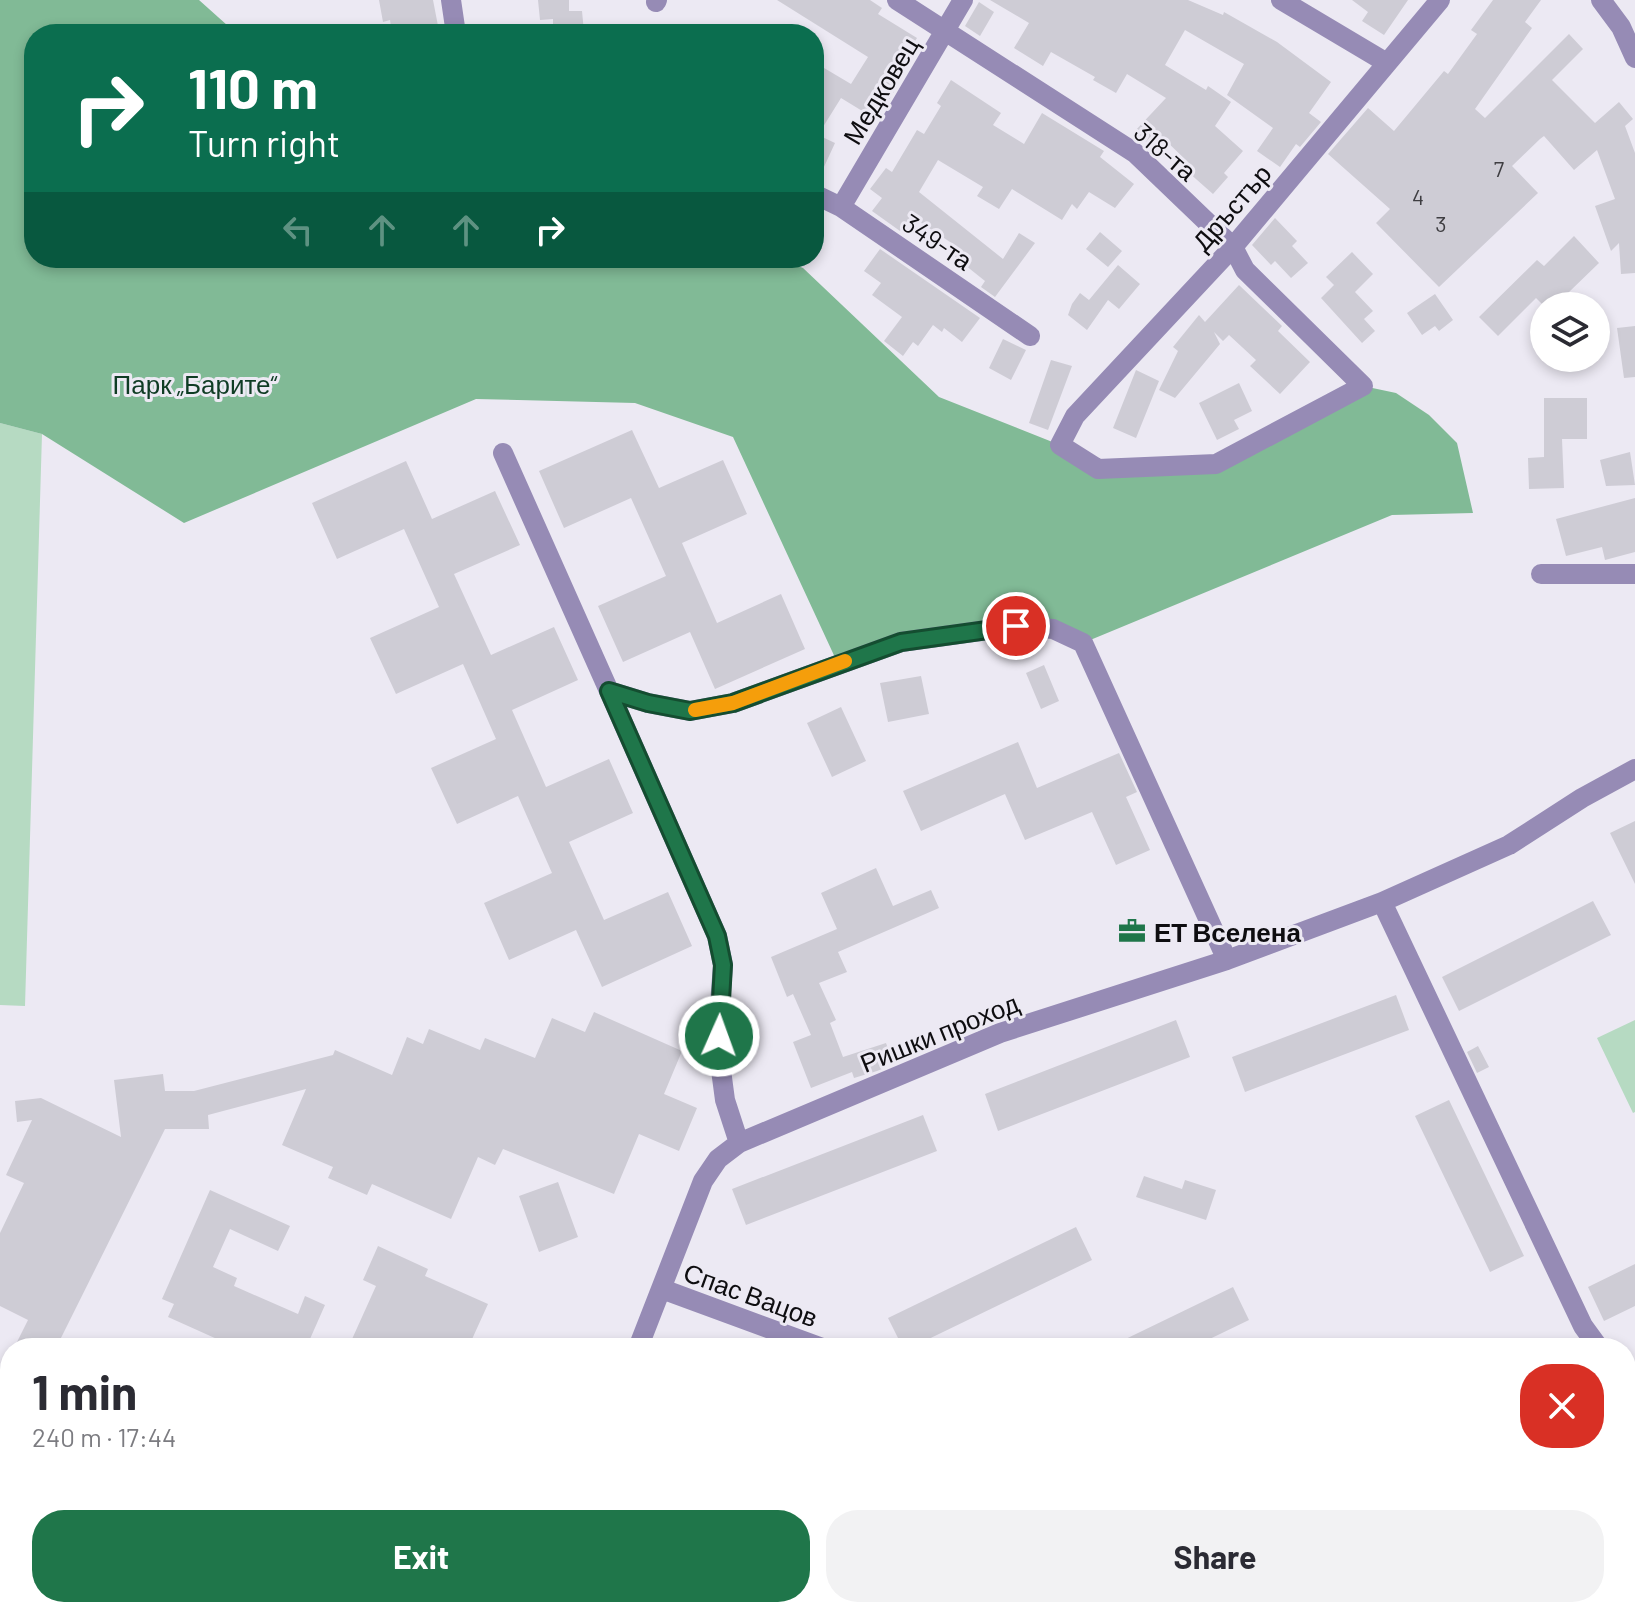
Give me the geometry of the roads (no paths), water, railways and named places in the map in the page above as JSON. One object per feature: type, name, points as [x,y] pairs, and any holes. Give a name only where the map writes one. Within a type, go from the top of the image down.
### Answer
[{"type":"street","points":[[451,0],[455,24]]},
{"type":"street","name":"318-та","points":[[897,0],[1135,153],[1233,247],[1245,270],[1363,386],[1216,464],[1098,469],[1060,445]]},
{"type":"street","name":"Медковец","points":[[841,207],[963,0]]},
{"type":"street","points":[[1281,0],[1387,63]]},
{"type":"street","name":"Дръстър","points":[[1060,445],[1075,416],[1233,247],[1440,0]]},
{"type":"street","points":[[1601,0],[1628,22],[1635,58]]},
{"type":"street","name":"349-та","points":[[824,199],[841,207],[1030,336]]},
{"type":"street","points":[[503,453],[717,936],[723,965],[719,1055],[725,1100],[739,1143]]},
{"type":"street","points":[[1541,574],[1635,574]]},
{"type":"street","points":[[609,691],[690,711],[733,703],[901,642],[1016,626],[1053,629],[1083,643],[1227,960]]},
{"type":"street","name":"Ришки проход","points":[[642,1338],[703,1181],[718,1159],[739,1143],[1000,1033],[1227,960],[1382,902],[1509,845],[1582,798],[1635,769]]},
{"type":"street","points":[[1382,902],[1583,1326],[1592,1338]]},
{"type":"street","name":"Спас Вацов","points":[[662,1289],[795,1338]]},
{"type":"place","name":"ЕТ Вселена","points":[[1132,931]]},
{"type":"park label","name":"Парк „Барите“","points":[[195,383]]}]
